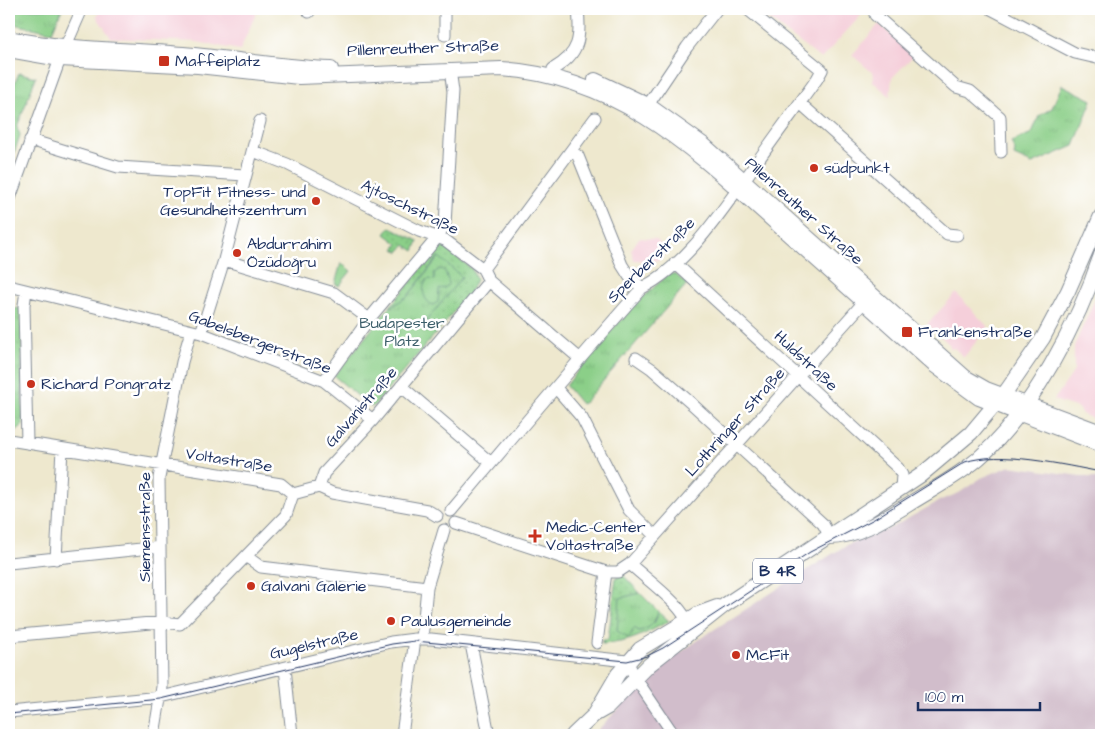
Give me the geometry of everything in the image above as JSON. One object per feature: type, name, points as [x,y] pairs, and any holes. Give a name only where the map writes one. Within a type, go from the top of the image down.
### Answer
[{"type":"main road","name":"Pillenreuther Straße","points":[[9,49],[299,77],[355,76],[450,70],[523,71],[563,80],[594,90],[627,105],[655,122],[741,184],[954,368],[1000,400]]},
{"type":"main road","name":"Pillenreuther Straße","points":[[62,53],[183,54],[310,68],[366,68],[486,61],[510,62],[553,68],[600,82],[648,105],[692,136],[864,302],[951,379],[974,394],[1000,400]]},
{"type":"main road","name":"B 4R","points":[[573,735],[594,715],[608,707],[689,626],[698,614],[725,604],[830,537],[838,529],[901,489],[956,447],[1000,400],[1031,358],[1053,321],[1101,216]]},
{"type":"main road","name":"B 4R","points":[[830,537],[842,537],[874,523],[953,477],[989,448],[1022,408],[1069,331],[1101,255]]},
{"type":"main road","points":[[1000,400],[1101,432]]},
{"type":"main road","points":[[1022,408],[1101,445]]},
{"type":"main road","name":"B 4R","points":[[594,715],[627,661],[648,643],[689,626]]},
{"type":"street","points":[[9,201],[62,53],[82,9]]},
{"type":"street","points":[[445,9],[445,35]]},
{"type":"street","points":[[553,68],[566,60],[575,50],[580,28],[578,9]]},
{"type":"street","points":[[648,105],[687,47],[717,9]]},
{"type":"street","name":"Sperberstraße","points":[[451,511],[556,388],[579,358],[642,288],[654,282],[675,263],[714,220],[822,70],[747,9]]},
{"type":"street","points":[[991,9],[1076,53],[1101,59]]},
{"type":"street","points":[[878,12],[956,88],[970,91],[1000,117],[1002,152]]},
{"type":"street","points":[[324,381],[369,319],[437,238],[445,224],[453,91],[450,70]]},
{"type":"street","points":[[800,103],[947,234],[957,235]]},
{"type":"street","points":[[579,358],[489,281],[484,269],[595,118]]},
{"type":"street","name":"Siemensstraße","points":[[154,735],[161,697],[162,622],[159,478],[182,362],[196,332],[224,260],[260,121]]},
{"type":"street","points":[[30,140],[118,166],[245,175]]},
{"type":"street","name":"Ajtoschstraße","points":[[253,151],[287,164],[419,231],[445,240],[484,269]]},
{"type":"street","points":[[571,151],[578,156],[622,265],[642,288]]},
{"type":"street","points":[[224,260],[334,293],[369,319]]},
{"type":"street","name":"Huldstraße","points":[[675,263],[898,468],[902,475],[901,489]]},
{"type":"street","name":"Galvanistraße","points":[[319,487],[324,473],[373,420],[489,281]]},
{"type":"street","name":"Gabelsbergerstraße","points":[[9,286],[196,332],[324,381],[373,420]]},
{"type":"street","points":[[26,291],[24,305],[27,443]]},
{"type":"street","name":"Lothringer Straße","points":[[630,564],[864,302]]},
{"type":"street","points":[[636,358],[652,368],[823,524],[830,537]]},
{"type":"street","points":[[401,386],[491,463]]},
{"type":"street","points":[[556,388],[582,418],[629,510],[655,536]]},
{"type":"street","name":"Voltastraße","points":[[9,440],[281,484],[293,494]]},
{"type":"street","points":[[56,559],[62,449]]},
{"type":"street","points":[[9,636],[162,622],[180,624],[286,515],[293,494],[319,487],[332,493],[427,510],[437,516]]},
{"type":"street","points":[[441,511],[451,511],[456,517],[456,523],[454,528],[444,530],[438,526],[437,516],[441,511]]},
{"type":"street","points":[[456,523],[606,572],[618,572],[630,564],[681,610],[689,626]]},
{"type":"street","points":[[402,735],[427,587],[444,530]]},
{"type":"street","points":[[9,563],[160,547]]},
{"type":"street","points":[[247,557],[261,567],[427,587]]},
{"type":"street","points":[[598,643],[606,572]]},
{"type":"street","name":"Gugelstraße","points":[[9,712],[161,697],[391,642],[418,639],[627,661]]},
{"type":"street","points":[[472,644],[489,735]]},
{"type":"street","points":[[627,661],[636,679],[674,735]]},
{"type":"street","points":[[285,668],[292,735]]},
{"type":"shaded area","points":[[100,9],[258,9],[240,50],[197,42],[111,38],[97,17]]},
{"type":"shaded area","points":[[756,9],[867,9],[821,59]]},
{"type":"shaded area","points":[[879,24],[914,55],[892,78],[890,96],[872,81],[874,74],[852,55]]},
{"type":"shaded area","points":[[639,238],[656,239],[667,252],[658,261],[634,260],[631,250]]},
{"type":"shaded area","points":[[1101,286],[1101,423],[1082,414],[1078,408],[1054,400],[1074,371],[1074,346]]},
{"type":"shaded area","points":[[956,293],[988,327],[964,357],[954,348],[951,349],[949,344],[927,324]]},
{"type":"shaded area","points":[[1010,466],[1101,479],[1101,735],[593,735],[658,668],[707,634],[848,544],[891,528],[941,500],[959,493],[981,478]]},
{"type":"green space","points":[[9,9],[62,9],[52,32],[9,23]]},
{"type":"green space","points":[[19,73],[36,77],[17,127],[20,135],[9,169],[9,97]]},
{"type":"green space","points":[[1062,85],[1092,100],[1074,146],[1032,164],[1014,156],[1015,151],[1011,142],[1032,133],[1039,116],[1052,108]]},
{"type":"green space","points":[[390,227],[418,241],[414,251],[405,245],[399,252],[394,249],[398,244],[385,234]]},
{"type":"green space","points":[[444,247],[472,269],[476,280],[469,294],[438,331],[426,321],[462,277],[438,257],[408,296],[388,309],[437,249]]},
{"type":"green space","name":"Budapester Platz","points":[[439,257],[462,277],[426,321],[438,331],[374,406],[371,407],[334,376],[388,309],[408,296]]},
{"type":"green space","points":[[341,263],[351,271],[339,286],[335,284]]},
{"type":"green space","points":[[440,269],[445,271],[449,283],[445,288],[439,289],[438,302],[433,305],[425,297],[423,290],[428,279],[435,280],[434,273]]},
{"type":"green space","points":[[669,274],[675,274],[687,284],[585,402],[581,404],[566,386],[614,327]]},
{"type":"green space","points":[[9,298],[12,299],[12,309],[21,308],[23,425],[16,431],[9,430]]},
{"type":"green space","points":[[623,575],[640,593],[620,599],[634,628],[655,622],[658,611],[669,621],[629,640],[602,644],[602,640],[608,640],[616,577]]},
{"type":"green space","points":[[640,593],[658,611],[650,626],[639,631],[634,628],[629,638],[617,631],[620,598]]},
{"type":"tram line","points":[[9,714],[161,699],[392,644],[415,641],[627,661],[647,656],[663,648],[810,552],[874,519],[965,462],[979,459],[1013,458],[1101,472]]},
{"type":"place","name":"Maffeiplatz","points":[[164,61]]},
{"type":"place","name":"südpunkt","points":[[814,168]]},
{"type":"place","name":"TopFit Fitness- und Gesundheitszentrum","points":[[316,201]]},
{"type":"place","name":"Abdurrahim Özüdoğru","points":[[237,253]]},
{"type":"place","name":"Frankenstraße","points":[[907,332]]},
{"type":"place","name":"Richard Pongratz","points":[[31,384]]},
{"type":"place","name":"Medic-Center Voltastraße","points":[[535,536]]},
{"type":"place","name":"Galvani Galerie","points":[[251,586]]},
{"type":"place","name":"Paulusgemeinde","points":[[391,621]]},
{"type":"place","name":"McFit","points":[[736,655]]}]
